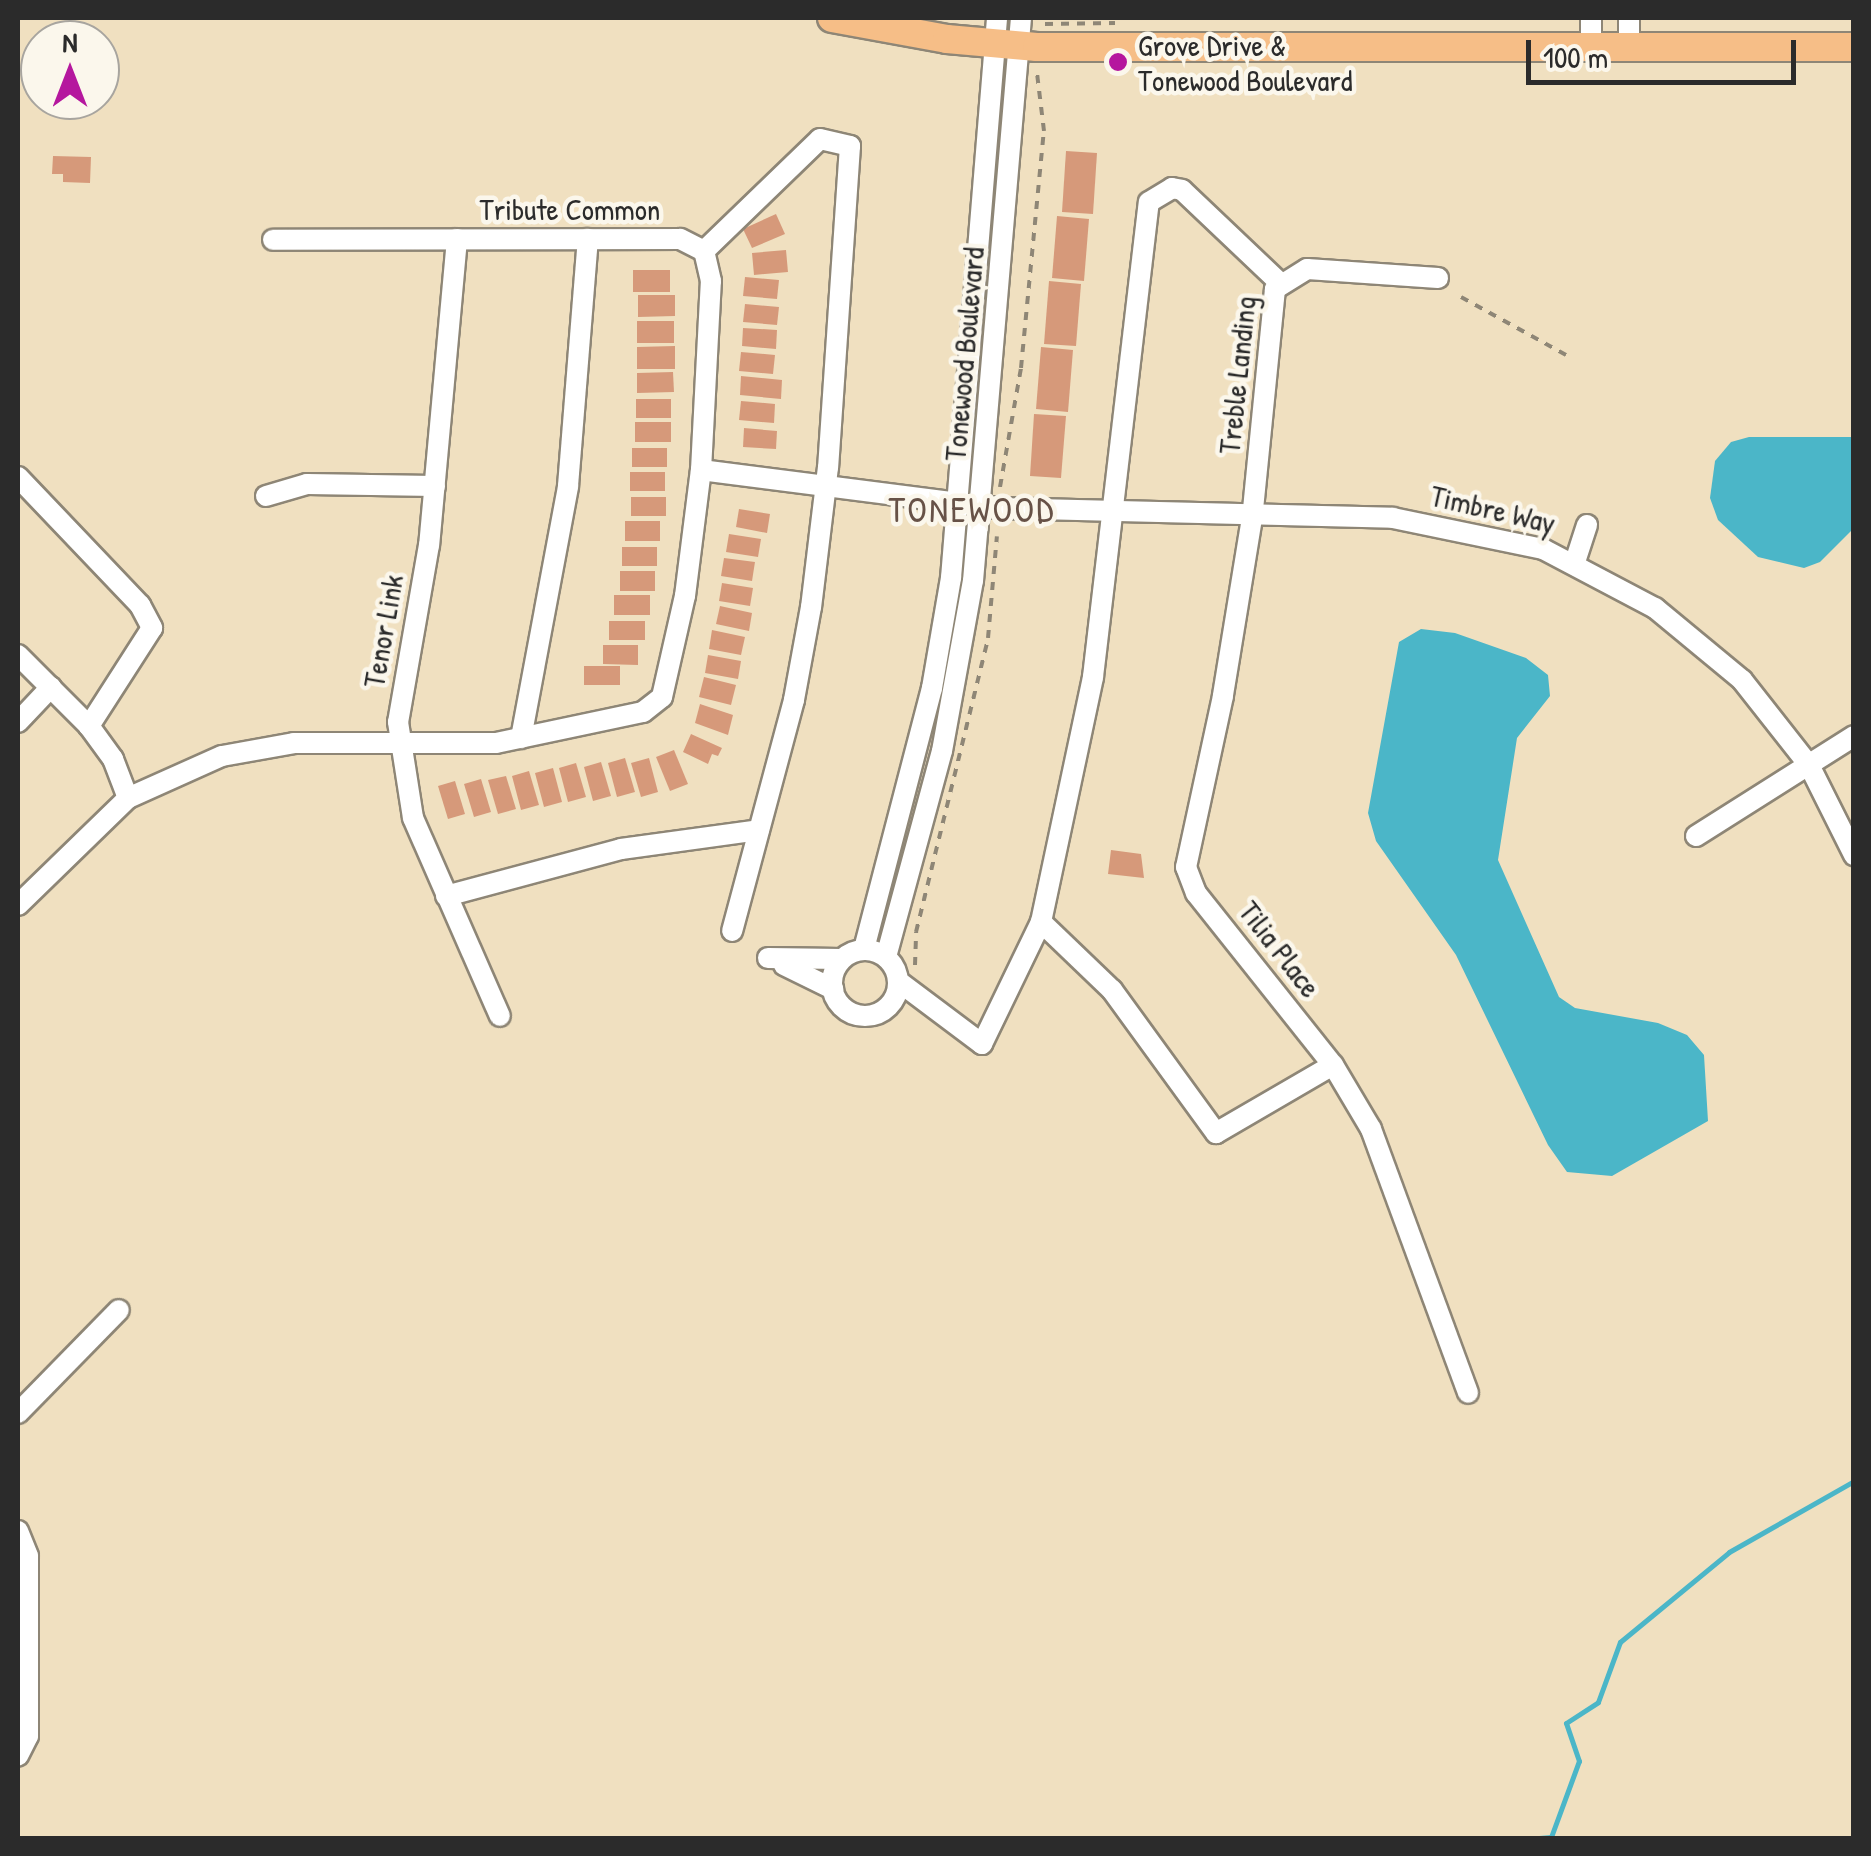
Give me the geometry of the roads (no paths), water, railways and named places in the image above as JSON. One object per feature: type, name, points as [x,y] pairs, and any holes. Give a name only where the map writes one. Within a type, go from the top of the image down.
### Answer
[{"type":"main road","points":[[832,18],[1003,36],[1591,47],[1854,47]]},
{"type":"main road","points":[[1723,47],[1854,62]]},
{"type":"street","points":[[1003,36],[1021,18]]},
{"type":"street","points":[[1591,18],[1591,47]]},
{"type":"street","points":[[1629,18],[1629,47]]},
{"type":"street","name":"Tonewood Boulevard","points":[[864,949],[932,688],[960,505],[1003,36]]},
{"type":"street","name":"Tonewood Boulevard","points":[[886,957],[942,751],[982,507],[1003,36]]},
{"type":"street","points":[[18,905],[128,798],[179,772],[254,748],[400,746],[521,738],[643,712],[662,696],[685,596],[701,470],[711,282],[704,250],[820,139],[850,146],[826,488],[794,700],[732,931]]},
{"type":"street","points":[[955,1023],[888,1006],[859,1015],[840,1004],[832,989],[768,958],[841,959],[864,949],[886,957],[898,981],[955,1023],[982,1044],[1041,922],[1094,678],[1150,202],[1172,188],[1182,190],[1279,282]]},
{"type":"street","name":"Tenor Link","points":[[456,239],[436,486],[404,669],[400,746],[413,818],[500,1016]]},
{"type":"street","points":[[521,738],[568,486],[588,239]]},
{"type":"street","name":"Tribute Common","points":[[273,240],[680,239],[704,250]]},
{"type":"street","name":"Treble Landing","points":[[1252,518],[1270,310],[1279,282],[1307,268],[1438,278]]},
{"type":"street","points":[[701,470],[960,505]]},
{"type":"street","points":[[18,477],[140,605],[152,628],[89,726]]},
{"type":"street","points":[[266,496],[307,484],[436,486]]},
{"type":"street","name":"Timbre Way","points":[[960,505],[1112,516],[1424,522],[1505,538],[1575,562],[1655,608],[1724,662],[1808,765],[1854,856]]},
{"type":"street","name":"Tilia Place","points":[[1252,518],[1223,696],[1186,866],[1196,893],[1333,1065],[1371,1129],[1468,1393]]},
{"type":"street","points":[[1575,562],[1586,525]]},
{"type":"street","points":[[18,655],[89,726],[113,758],[128,798]]},
{"type":"street","points":[[18,722],[51,687]]},
{"type":"street","points":[[1696,836],[1854,736]]},
{"type":"street","points":[[446,896],[621,849],[759,830]]},
{"type":"street","points":[[1041,922],[1112,990],[1176,1068],[1216,1133],[1333,1065]]},
{"type":"street","points":[[832,989],[841,959]]},
{"type":"street","points":[[888,1006],[898,981]]},
{"type":"street","points":[[18,1413],[120,1310]]},
{"type":"street","points":[[18,1531],[28,1556],[28,1736],[18,1756]]},
{"type":"water","points":[[1749,437],[1853,437],[1853,529],[1820,562],[1804,568],[1758,557],[1718,520],[1710,498],[1715,461],[1731,442]]},
{"type":"water","points":[[1421,629],[1455,633],[1526,658],[1548,675],[1550,696],[1517,738],[1498,860],[1559,997],[1575,1008],[1658,1023],[1687,1035],[1704,1055],[1708,1121],[1612,1176],[1567,1172],[1548,1145],[1456,955],[1376,841],[1368,813],[1399,642]]},
{"type":"waterway","points":[[1539,1838],[1551,1837],[1579,1761],[1566,1723],[1598,1702],[1620,1642],[1729,1552],[1854,1481]]},
{"type":"place","name":"Grove Drive & Tonewood Boulevard","points":[[1118,62]]},
{"type":"district","name":"TONEWOOD","points":[[972,510]]}]
